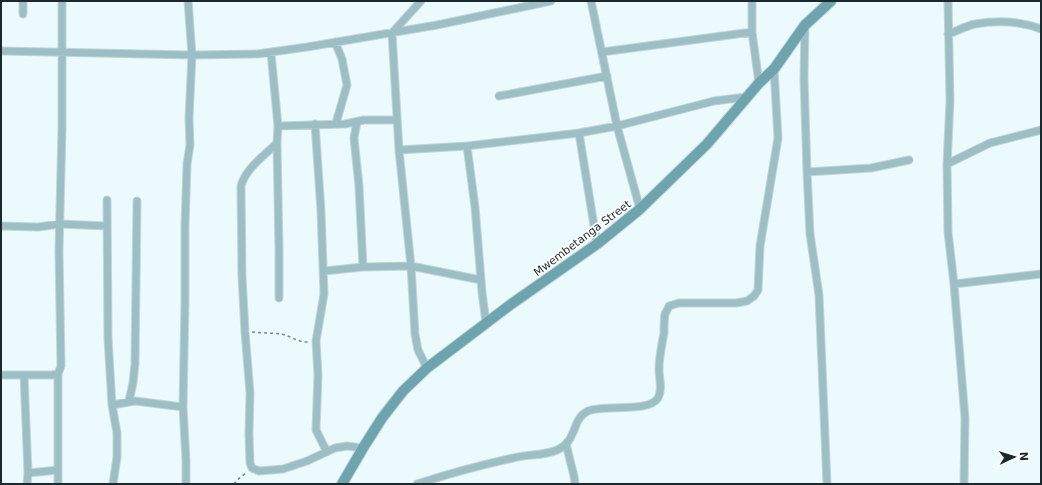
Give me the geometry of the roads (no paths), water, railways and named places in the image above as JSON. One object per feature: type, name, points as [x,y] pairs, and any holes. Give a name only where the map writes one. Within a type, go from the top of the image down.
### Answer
[{"type":"street","points":[[23,1],[23,14]]},
{"type":"street","points":[[58,484],[58,374],[61,366],[59,250],[63,51],[62,1]]},
{"type":"street","points":[[186,484],[183,407],[185,227],[187,164],[190,145],[189,118],[192,55],[188,1]]},
{"type":"street","points":[[421,1],[392,33],[399,150],[411,266],[415,334],[418,350],[427,368]]},
{"type":"street","points":[[1,50],[192,55],[245,55],[271,53],[437,25],[552,1]]},
{"type":"street","points":[[591,1],[617,126],[640,209]]},
{"type":"street","points":[[752,1],[752,32],[759,83]]},
{"type":"street","name":"Mwembetanga Street","points":[[342,484],[382,418],[403,391],[427,368],[486,323],[596,244],[640,209],[707,144],[746,97],[774,69],[805,25],[831,1]]},
{"type":"street","points":[[948,1],[950,101],[947,164],[948,232],[954,284],[965,418],[964,484]]},
{"type":"street","points":[[948,34],[975,24],[1006,21],[1041,29]]},
{"type":"street","points":[[805,25],[804,78],[807,172],[810,234],[819,295],[827,484]]},
{"type":"street","points":[[602,52],[752,32]]},
{"type":"street","points":[[335,42],[342,59],[347,85],[336,123]]},
{"type":"street","points":[[271,53],[278,126],[279,298]]},
{"type":"street","points":[[416,484],[515,457],[544,454],[558,450],[571,438],[581,415],[588,411],[652,404],[657,400],[660,393],[659,368],[665,314],[669,306],[679,302],[747,301],[754,296],[758,290],[760,246],[778,138],[774,69]]},
{"type":"street","points":[[499,96],[607,76]]},
{"type":"street","points":[[399,150],[467,146],[579,133],[617,126],[714,101],[746,97]]},
{"type":"street","points":[[278,126],[336,123],[345,124],[364,120],[397,120]]},
{"type":"street","points":[[357,122],[354,138],[359,186],[363,267]]},
{"type":"street","points":[[315,124],[324,271],[324,294],[316,341],[318,375],[316,430],[327,452]]},
{"type":"street","points":[[947,164],[990,143],[1041,130]]},
{"type":"street","points":[[579,133],[596,244]]},
{"type":"street","points":[[277,143],[247,172],[241,186],[242,276],[250,393],[250,463],[252,468],[259,471],[283,469],[307,461],[335,448],[347,446],[363,448]]},
{"type":"street","points":[[467,146],[475,207],[486,323]]},
{"type":"street","points":[[807,172],[871,168],[909,160]]},
{"type":"street","points":[[107,200],[108,338],[112,405],[117,441],[117,457],[113,484]]},
{"type":"street","points":[[130,401],[135,363],[137,201]]},
{"type":"street","points":[[1,226],[38,227],[60,224],[107,226]]},
{"type":"street","points":[[324,271],[363,267],[411,266],[481,280]]},
{"type":"street","points":[[954,284],[1041,274]]},
{"type":"street","points":[[1,375],[58,374]]},
{"type":"street","points":[[24,375],[28,473],[27,484]]},
{"type":"street","points":[[112,405],[130,401],[183,407]]},
{"type":"street","points":[[566,444],[574,476],[574,484]]},
{"type":"street","points":[[28,473],[58,470]]}]
